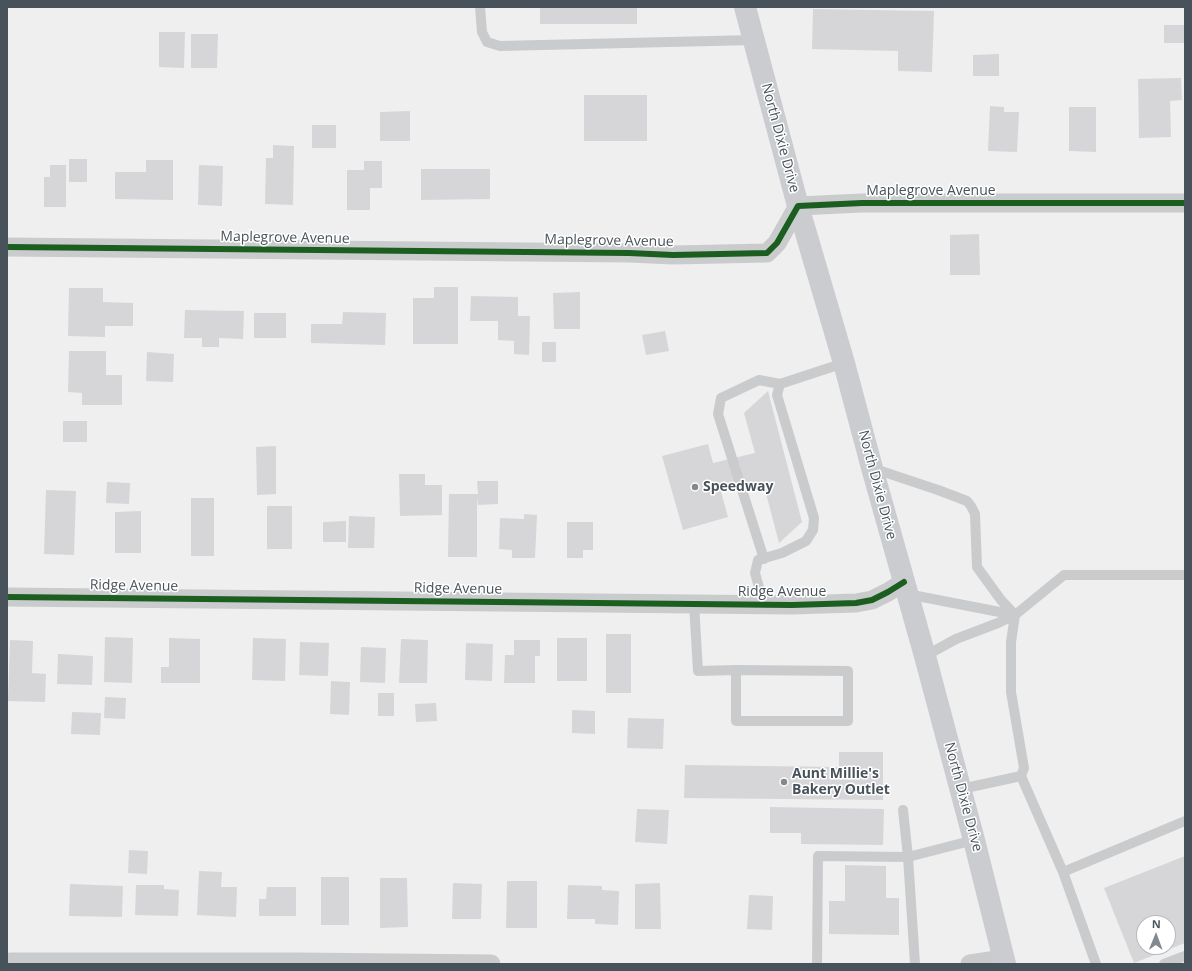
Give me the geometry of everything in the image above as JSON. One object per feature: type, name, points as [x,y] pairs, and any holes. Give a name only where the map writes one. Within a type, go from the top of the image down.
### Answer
[{"type":"main road","name":"North Dixie Drive","points":[[745,7],[798,206],[844,363],[905,588],[926,656],[974,840],[1003,962]]},
{"type":"street","name":"Maplegrove Avenue","points":[[7,247],[621,253],[673,255],[767,253],[777,243],[798,206],[862,203],[1185,203]]},
{"type":"street","points":[[7,247],[7,257]]},
{"type":"street","name":"Ridge Avenue","points":[[7,597],[792,605],[856,603],[872,600],[888,592],[905,588]]},
{"type":"street","points":[[10,962],[299,962],[491,964]]},
{"type":"street","points":[[970,964],[1003,962]]},
{"type":"lane","points":[[480,7],[482,32],[487,42],[500,46],[754,40]]},
{"type":"lane","points":[[764,559],[718,414],[721,398],[759,380],[780,384],[844,363]]},
{"type":"lane","points":[[764,605],[755,573],[758,560],[782,553],[806,541],[813,530],[814,518],[777,395],[780,384]]},
{"type":"lane","points":[[872,468],[967,501],[975,514],[977,566],[1001,600],[1015,615]]},
{"type":"lane","points":[[926,656],[956,639],[1015,615],[1064,575],[1185,575]]},
{"type":"lane","points":[[905,588],[1015,615]]},
{"type":"lane","points":[[694,604],[698,671],[736,670],[848,671],[848,721],[736,721],[736,670]]},
{"type":"lane","points":[[1015,615],[1011,642],[1011,692],[1024,768],[1021,776],[1063,872],[1096,964]]},
{"type":"lane","points":[[961,789],[1021,776]]},
{"type":"lane","points":[[903,810],[908,857],[915,964]]},
{"type":"lane","points":[[1063,872],[1185,821]]},
{"type":"lane","points":[[817,964],[818,856],[908,857],[974,840]]},
{"type":"lane","points":[[1164,964],[1185,956]]},
{"type":"building","points":[[540,7],[637,7],[637,24],[540,24]]},
{"type":"building","points":[[813,9],[934,11],[932,72],[898,71],[898,51],[812,49]]},
{"type":"building","points":[[1164,25],[1184,25],[1184,43],[1164,43]]},
{"type":"building","points":[[159,32],[185,32],[184,68],[159,67]]},
{"type":"building","points":[[191,34],[218,34],[217,68],[191,68]]},
{"type":"building","points":[[999,54],[999,76],[973,76],[973,55]]},
{"type":"building","points":[[1181,78],[1182,100],[1170,101],[1171,137],[1139,138],[1138,79]]},
{"type":"building","points":[[584,95],[647,95],[647,141],[584,141]]},
{"type":"building","points":[[990,106],[1004,107],[1004,112],[1019,112],[1017,152],[988,151]]},
{"type":"building","points":[[1069,107],[1096,107],[1096,152],[1069,151]]},
{"type":"building","points":[[410,111],[410,141],[380,141],[380,112]]},
{"type":"building","points":[[312,125],[336,125],[336,148],[312,148]]},
{"type":"building","points":[[273,145],[294,146],[293,205],[265,204],[266,158],[273,158]]},
{"type":"building","points":[[69,159],[87,159],[87,182],[69,182]]},
{"type":"building","points":[[146,160],[173,160],[173,200],[115,199],[115,172],[146,172]]},
{"type":"building","points":[[364,161],[382,161],[382,188],[370,188],[370,210],[347,210],[347,170],[364,170]]},
{"type":"building","points":[[50,165],[66,165],[66,207],[44,207],[44,177],[50,177]]},
{"type":"building","points":[[199,165],[223,166],[222,206],[198,205]]},
{"type":"building","points":[[421,169],[490,169],[490,199],[421,200]]},
{"type":"building","points":[[979,234],[980,275],[950,275],[950,235]]},
{"type":"building","points":[[434,287],[458,287],[458,344],[413,344],[413,298],[434,298]]},
{"type":"building","points":[[69,288],[103,288],[103,302],[133,303],[133,326],[105,326],[105,337],[68,336]]},
{"type":"building","points":[[580,292],[580,329],[554,329],[553,293]]},
{"type":"building","points":[[471,296],[518,297],[518,316],[530,316],[529,355],[514,354],[514,341],[498,340],[498,321],[470,321]]},
{"type":"building","points":[[185,310],[244,311],[243,339],[219,338],[219,347],[202,347],[202,338],[184,338]]},
{"type":"building","points":[[343,312],[386,313],[385,345],[311,343],[311,324],[342,324]]},
{"type":"building","points":[[254,313],[286,313],[286,338],[254,338]]},
{"type":"building","points":[[665,331],[669,351],[646,355],[642,335]]},
{"type":"building","points":[[542,342],[556,342],[556,362],[542,362]]},
{"type":"building","points":[[69,351],[106,351],[106,375],[122,375],[122,405],[82,405],[82,393],[68,392]]},
{"type":"building","points":[[147,352],[174,354],[173,382],[146,381]]},
{"type":"building","points":[[768,391],[802,522],[779,543],[763,482],[721,492],[728,517],[683,530],[662,456],[708,444],[713,463],[755,453],[744,413]]},
{"type":"building","points":[[63,421],[87,421],[87,442],[63,442]]},
{"type":"building","points":[[276,446],[276,494],[257,495],[256,447]]},
{"type":"building","points":[[399,474],[425,474],[425,485],[442,485],[442,515],[400,516]]},
{"type":"building","points":[[477,481],[498,481],[498,504],[478,505],[477,497],[477,557],[448,557],[449,494],[478,494]]},
{"type":"building","points":[[107,482],[130,483],[129,504],[106,503]]},
{"type":"building","points":[[46,490],[76,491],[74,555],[44,554]]},
{"type":"building","points":[[191,498],[214,498],[214,556],[191,556]]},
{"type":"building","points":[[267,506],[292,506],[292,549],[267,549]]},
{"type":"building","points":[[141,511],[141,553],[115,553],[115,512]]},
{"type":"building","points":[[524,514],[537,515],[535,558],[512,558],[512,550],[499,549],[500,518],[524,519]]},
{"type":"building","points":[[349,516],[375,517],[374,548],[348,548]]},
{"type":"building","points":[[346,521],[346,542],[323,542],[323,522]]},
{"type":"building","points":[[567,522],[593,522],[593,550],[583,550],[583,558],[567,558]]},
{"type":"building","points":[[606,634],[631,634],[631,693],[606,693]]},
{"type":"building","points":[[105,637],[133,638],[132,683],[104,682]]},
{"type":"building","points":[[169,638],[200,639],[200,683],[161,683],[161,667],[169,667]]},
{"type":"building","points":[[253,638],[286,639],[285,681],[252,680]]},
{"type":"building","points":[[557,638],[587,638],[587,681],[557,681]]},
{"type":"building","points":[[401,639],[428,640],[427,683],[399,683]]},
{"type":"building","points":[[10,640],[33,641],[32,673],[46,674],[45,702],[8,701]]},
{"type":"building","points":[[514,640],[540,640],[540,656],[535,656],[535,683],[504,683],[505,655],[514,655]]},
{"type":"building","points":[[300,642],[329,643],[328,676],[299,675]]},
{"type":"building","points":[[466,643],[493,644],[492,681],[465,680]]},
{"type":"building","points":[[361,647],[386,648],[385,683],[360,682]]},
{"type":"building","points":[[58,654],[93,656],[92,685],[57,684]]},
{"type":"building","points":[[331,681],[350,682],[349,715],[330,714]]},
{"type":"building","points":[[378,693],[394,693],[394,716],[378,716]]},
{"type":"building","points":[[105,697],[126,698],[125,719],[104,718]]},
{"type":"building","points":[[436,703],[437,721],[416,722],[415,704]]},
{"type":"building","points":[[572,710],[595,711],[595,734],[572,733]]},
{"type":"building","points":[[72,712],[101,713],[100,735],[71,734]]},
{"type":"building","points":[[628,718],[664,719],[663,749],[627,748]]},
{"type":"building","name":"Aunt Millie's Bakery Outlet","points":[[839,752],[883,752],[883,800],[684,798],[685,765],[839,767]]},
{"type":"building","points":[[770,807],[884,809],[883,845],[801,844],[801,833],[770,833]]},
{"type":"building","points":[[637,809],[669,810],[667,844],[635,842]]},
{"type":"building","points":[[129,850],[148,851],[147,874],[128,873]]},
{"type":"building","points":[[1185,856],[1185,943],[1176,947],[1176,915],[1136,915],[1136,955],[1154,955],[1134,963],[1104,888]]},
{"type":"building","points":[[845,865],[886,866],[886,898],[899,898],[899,935],[829,934],[829,901],[845,901]]},
{"type":"building","points":[[199,871],[222,872],[221,887],[237,887],[236,917],[197,915]]},
{"type":"building","points":[[321,877],[349,877],[349,925],[321,925]]},
{"type":"building","points":[[380,878],[407,878],[408,927],[380,928]]},
{"type":"building","points":[[507,881],[537,881],[537,928],[506,928]]},
{"type":"building","points":[[453,883],[482,884],[481,919],[452,919]]},
{"type":"building","points":[[660,883],[661,929],[635,929],[635,884]]},
{"type":"building","points":[[70,884],[123,886],[122,917],[69,916]]},
{"type":"building","points":[[136,885],[164,885],[164,889],[179,890],[178,916],[135,915]]},
{"type":"building","points":[[568,885],[602,886],[602,890],[619,891],[618,925],[595,924],[595,919],[567,919]]},
{"type":"building","points":[[267,887],[296,887],[296,916],[259,916],[259,899],[266,899]]},
{"type":"building","points":[[749,895],[773,896],[772,930],[747,929]]},
{"type":"cycle path","points":[[7,247],[629,253],[673,255],[767,253],[777,243],[798,206],[862,203],[1185,203]]},
{"type":"cycle path","points":[[7,597],[792,605],[856,603],[872,600],[904,582]]},
{"type":"place","name":"Speedway","points":[[695,487]]},
{"type":"place","name":"Aunt Millie's Bakery Outlet","points":[[784,782]]}]
